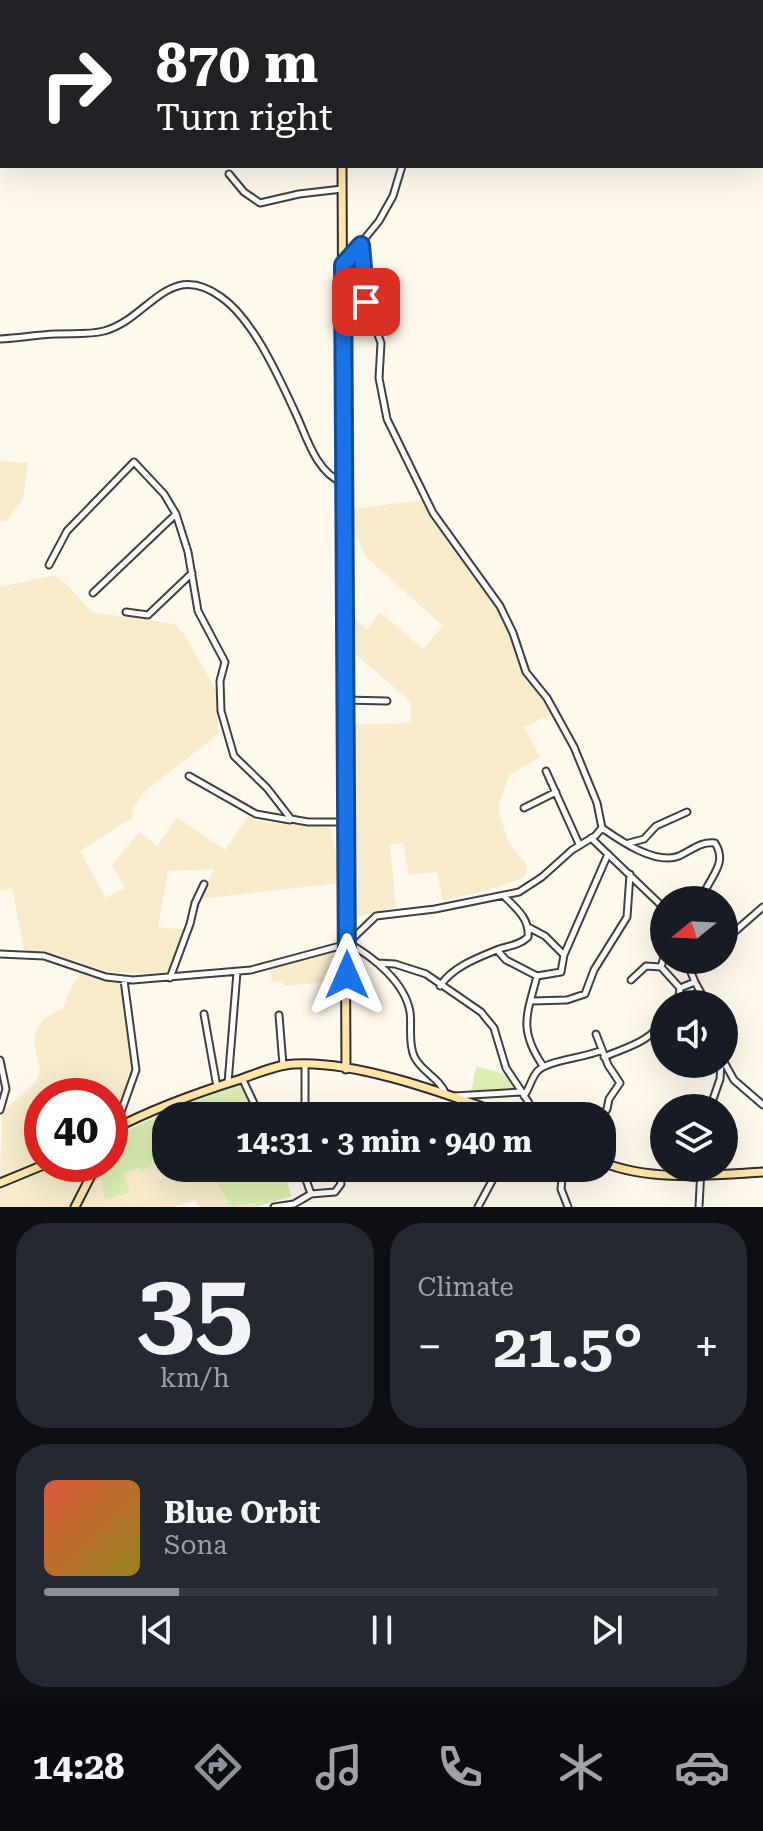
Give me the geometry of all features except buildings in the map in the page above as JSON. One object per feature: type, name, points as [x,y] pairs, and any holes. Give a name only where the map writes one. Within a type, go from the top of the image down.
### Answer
[{"type":"street","points":[[342,168],[348,943],[346,1069]]},
{"type":"street","points":[[343,265],[361,245],[393,196],[401,168]]},
{"type":"street","points":[[229,174],[244,192],[260,203],[342,189]]},
{"type":"street","points":[[361,245],[364,296],[381,343],[379,378],[387,419],[430,509],[500,606],[526,672],[547,698],[582,764],[597,803],[602,828],[663,860],[675,858],[704,843],[715,843],[720,852],[720,863],[708,886]]},
{"type":"street","points":[[0,339],[105,331],[129,319],[161,293],[189,284],[204,286],[237,311],[267,355],[316,458],[344,484]]},
{"type":"street","points":[[49,565],[67,531],[134,462],[164,494],[176,514],[192,573],[198,611],[225,662],[220,681],[221,711],[234,756],[263,783],[285,814],[294,820]]},
{"type":"street","points":[[93,593],[176,514]]},
{"type":"street","points":[[126,612],[148,615],[192,573]]},
{"type":"street","points":[[345,700],[387,701]]},
{"type":"street","points":[[546,771],[579,844]]},
{"type":"street","points":[[189,776],[256,814],[294,820],[346,822]]},
{"type":"street","points":[[524,808],[556,792]]},
{"type":"street","points":[[628,843],[644,839],[656,826],[687,812]]},
{"type":"street","points":[[0,954],[44,956],[124,980],[237,972],[265,967],[348,943],[376,916],[435,909],[519,892],[602,828]]},
{"type":"street","points":[[591,838],[650,894]]},
{"type":"street","points":[[498,951],[506,960],[537,976],[560,973],[564,955],[608,854]]},
{"type":"street","points":[[532,1001],[573,1000],[585,994],[594,970],[627,917],[630,874]]},
{"type":"street","points":[[170,978],[204,884]]},
{"type":"street","points":[[440,986],[454,970],[525,941],[528,937],[524,917],[504,896]]},
{"type":"street","points":[[738,929],[763,907]]},
{"type":"street","points":[[528,926],[545,936],[564,955]]},
{"type":"street","points":[[348,943],[370,955],[400,989],[408,1004],[415,1058],[450,1095]]},
{"type":"street","points":[[377,963],[426,974],[481,1012],[491,1023],[506,1068],[528,1102]]},
{"type":"street","points":[[631,980],[646,966],[650,966]]},
{"type":"street","points":[[228,1083],[237,972]]},
{"type":"street","points":[[667,974],[680,988],[695,982]]},
{"type":"street","points":[[692,974],[699,990]]},
{"type":"street","points":[[537,976],[525,1025],[533,1052],[543,1066]]},
{"type":"street","points":[[124,980],[136,1070],[128,1091]]},
{"type":"street","points":[[204,1014],[217,1087]]},
{"type":"street","points":[[279,1015],[283,1065]]},
{"type":"street","points":[[596,1034],[620,1086],[608,1102]]},
{"type":"street","points":[[523,1094],[543,1066],[603,1054],[650,1035]]},
{"type":"street","points":[[0,1060],[6,1095],[0,1110]]},
{"type":"street","points":[[305,1064],[305,1102]]},
{"type":"street","points":[[128,1122],[155,1109],[283,1065],[346,1069],[469,1102]]},
{"type":"street","points":[[242,1078],[253,1102]]},
{"type":"street","points":[[733,1078],[763,1105]]},
{"type":"street","points":[[450,1095],[523,1094]]},
{"type":"street","points":[[616,1166],[650,1171]]},
{"type":"street","points":[[738,1172],[763,1172]]},
{"type":"street","points":[[0,1183],[24,1173]]},
{"type":"street","points":[[75,1207],[88,1182]]},
{"type":"street","points":[[307,1182],[311,1194]]},
{"type":"street","points":[[274,1207],[293,1205],[311,1194],[335,1192],[341,1182]]},
{"type":"street","points":[[478,1207],[490,1182]]},
{"type":"street","points":[[562,1182],[568,1207]]},
{"type":"street","points":[[699,1207],[701,1182]]},
{"type":"shaded area","points":[[0,461],[28,463],[23,498],[7,521],[0,521]]},
{"type":"shaded area","points":[[423,500],[439,527],[491,596],[521,664],[554,713],[524,727],[540,757],[509,775],[499,805],[509,843],[526,864],[523,878],[443,901],[437,872],[409,875],[403,843],[390,845],[396,907],[357,917],[350,725],[411,723],[411,702],[352,651],[351,615],[367,629],[380,612],[423,649],[443,626],[365,556],[351,524],[352,509]]},
{"type":"shaded area","points":[[57,577],[68,586],[92,612],[175,624],[216,690],[218,734],[143,793],[133,809],[132,818],[80,851],[106,898],[125,888],[112,865],[139,832],[157,846],[177,817],[225,850],[249,815],[254,820],[266,822],[330,827],[339,883],[200,899],[214,869],[168,871],[158,927],[185,930],[167,974],[109,972],[55,954],[24,950],[12,888],[0,891],[0,587]]},
{"type":"shaded area","points":[[336,950],[338,981],[284,986],[283,981],[272,982],[270,967]]},
{"type":"shaded area","points":[[82,972],[121,983],[134,1069],[128,1093],[128,1078],[38,1078],[40,1071],[34,1041],[36,1031],[43,1019],[63,1008]]},
{"type":"shaded area","points":[[24,1093],[24,1167],[0,1177],[2,1112]]},
{"type":"shaded area","points":[[152,1166],[152,1182],[217,1182],[231,1206],[254,1203],[256,1207],[199,1207],[195,1200],[174,1207],[80,1207],[93,1182],[102,1182],[106,1200],[118,1182],[128,1182],[128,1173],[138,1168],[140,1172]]},
{"type":"shaded area","points":[[24,1180],[83,1182],[69,1207],[0,1207],[0,1190]]},
{"type":"green space","points":[[476,1067],[505,1075],[517,1090],[486,1094],[471,1092]]},
{"type":"green space","points":[[242,1084],[251,1102],[192,1102]]},
{"type":"green space","points":[[152,1119],[152,1166],[140,1172],[138,1168],[128,1173],[128,1130]]},
{"type":"green space","points":[[101,1182],[126,1182],[130,1192],[105,1200]]},
{"type":"green space","points":[[217,1182],[287,1182],[292,1196],[256,1207],[254,1203],[231,1207]]},
{"type":"route","points":[[347,975],[343,265],[361,245],[366,302]]}]
